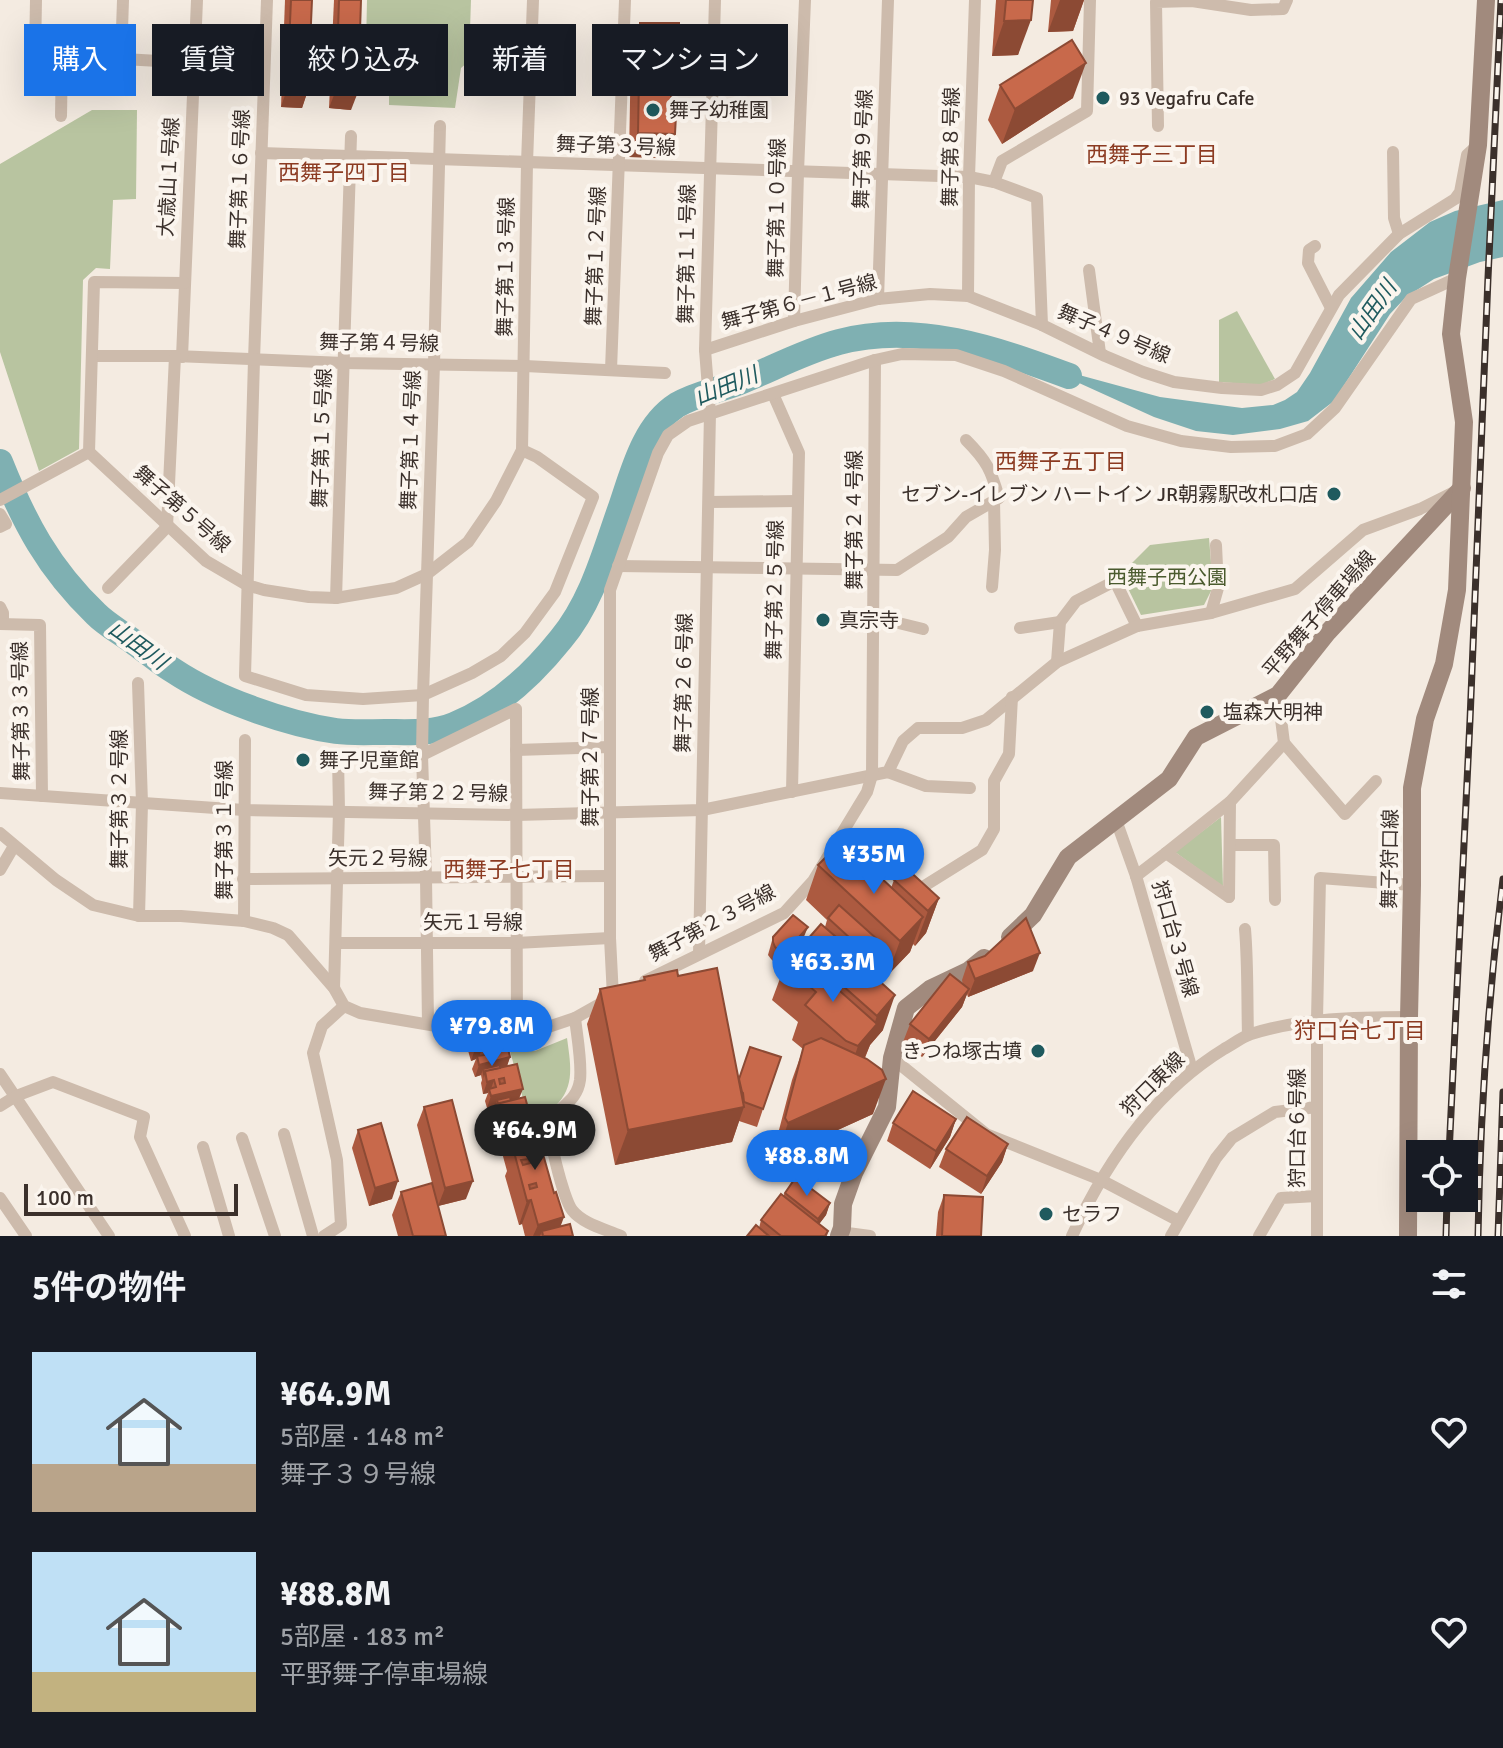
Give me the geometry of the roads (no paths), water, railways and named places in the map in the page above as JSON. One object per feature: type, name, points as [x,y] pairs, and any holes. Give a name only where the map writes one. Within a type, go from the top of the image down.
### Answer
[{"type":"main road","points":[[1462,488],[1464,422],[1451,334],[1478,145],[1486,0]]},
{"type":"main road","name":"平野舞子停車場線","points":[[840,1234],[843,1204],[854,1173],[887,1107],[892,1058],[906,1008],[930,989],[968,971],[1006,941],[1033,915],[1068,857],[1169,779],[1196,737],[1278,695],[1328,632],[1462,488]]},
{"type":"main road","name":"舞子狩口線","points":[[1408,1236],[1412,788],[1425,719],[1444,664],[1452,624],[1457,590],[1462,488]]},
{"type":"street","points":[[36,0],[36,24]]},
{"type":"street","points":[[122,24],[123,0]]},
{"type":"street","name":"大歳山１号線","points":[[196,24],[197,0]]},
{"type":"street","name":"舞子第１６号線","points":[[267,0],[245,676],[306,695],[363,699],[423,695]]},
{"type":"street","name":"舞子第１３号線","points":[[522,450],[533,0]]},
{"type":"street","name":"舞子第１２号線","points":[[611,370],[625,0]]},
{"type":"street","name":"舞子第１１号線","points":[[710,413],[705,350],[715,0]]},
{"type":"street","name":"舞子第１０号線","points":[[794,321],[805,0]]},
{"type":"street","name":"舞子第９号線","points":[[878,299],[888,0]]},
{"type":"street","name":"舞子第８号線","points":[[968,296],[975,0]]},
{"type":"street","points":[[994,182],[1002,161],[1087,111],[1090,0]]},
{"type":"street","points":[[1158,126],[1156,2],[1192,1],[1251,10],[1283,9],[1287,0]]},
{"type":"street","points":[[61,96],[61,116]]},
{"type":"street","name":"大歳山１号線","points":[[167,527],[184,283],[192,96]]},
{"type":"street","name":"舞子第１４号線","points":[[428,1024],[422,755],[440,126]]},
{"type":"street","name":"舞子第１５号線","points":[[336,598],[351,136]]},
{"type":"street","name":"舞子４９号線","points":[[1042,325],[1143,372],[1174,382],[1261,390],[1277,385],[1295,373],[1339,295],[1399,234],[1455,199],[1460,192],[1467,155],[1478,145]]},
{"type":"street","points":[[1393,152],[1394,218],[1399,234]]},
{"type":"street","name":"舞子第３号線","points":[[261,153],[969,177],[994,182],[1037,198],[1042,325]]},
{"type":"street","points":[[1315,246],[1309,250],[1308,263],[1331,308]]},
{"type":"street","points":[[1089,270],[1100,353]]},
{"type":"street","name":"舞子第２７号線","points":[[613,997],[610,938],[610,590],[658,453],[668,435],[688,421],[710,413],[902,354],[956,355],[1004,371],[1127,426],[1181,441],[1231,447],[1275,446],[1307,434],[1335,408],[1411,299],[1457,278]]},
{"type":"street","points":[[0,500],[89,452],[94,282],[184,283]]},
{"type":"street","name":"舞子第６－１号線","points":[[705,350],[794,321],[878,299],[930,294],[968,296],[1042,325]]},
{"type":"street","name":"舞子第４号線","points":[[92,356],[525,366],[665,373]]},
{"type":"street","name":"舞子第２４号線","points":[[872,775],[875,360]]},
{"type":"street","name":"舞子第２５号線","points":[[773,394],[799,453],[792,792]]},
{"type":"street","name":"舞子第２６号線","points":[[699,953],[710,413]]},
{"type":"street","points":[[966,440],[992,472],[996,500],[992,587]]},
{"type":"street","points":[[423,695],[452,684],[501,656],[525,633],[555,592],[593,497],[537,457],[522,450]]},
{"type":"street","name":"舞子第５号線","points":[[89,452],[206,561],[247,585],[264,590],[336,598],[396,588],[427,574],[468,542],[496,501],[522,450]]},
{"type":"street","points":[[970,788],[926,786],[888,772],[903,741],[918,728],[962,728],[986,720],[1057,662],[1137,626],[1211,613],[1295,589],[1363,530],[1420,509],[1462,488]]},
{"type":"street","points":[[618,566],[897,570],[948,537],[966,517],[996,500]]},
{"type":"street","points":[[709,502],[797,501]]},
{"type":"street","points":[[0,514],[6,524],[0,527]]},
{"type":"street","points":[[108,588],[167,527]]},
{"type":"street","points":[[1211,613],[1218,588],[1216,545]]},
{"type":"street","points":[[1057,662],[1060,622],[1076,601],[1115,581],[1137,626]]},
{"type":"street","points":[[0,607],[3,613],[1,624]]},
{"type":"street","points":[[874,617],[923,629]]},
{"type":"street","points":[[1020,628],[1060,622]]},
{"type":"street","name":"舞子第３３号線","points":[[1,624],[40,625],[42,796]]},
{"type":"street","name":"舞子第３２号線","points":[[138,683],[142,803],[139,916]]},
{"type":"street","points":[[1278,695],[1284,743],[1345,814],[1376,781]]},
{"type":"street","points":[[913,893],[982,850],[994,829],[994,781],[1009,754],[1012,697]]},
{"type":"street","points":[[422,755],[516,709],[517,1033]]},
{"type":"street","name":"舞子第３１号線","points":[[244,921],[245,740]]},
{"type":"street","points":[[1136,876],[1230,802],[1284,743]]},
{"type":"street","points":[[516,750],[610,747]]},
{"type":"street","points":[[334,988],[338,757]]},
{"type":"street","name":"舞子第２２号線","points":[[0,793],[244,810],[516,815],[702,810],[888,772]]},
{"type":"street","name":"舞子第２３号線","points":[[640,983],[784,913],[813,881],[867,792],[872,775]]},
{"type":"street","points":[[1166,853],[1229,897],[1230,802]]},
{"type":"street","name":"狩口台３号線","points":[[1116,820],[1136,876],[1192,1070]]},
{"type":"street","points":[[0,833],[56,880],[93,905],[139,916],[244,921],[288,935],[334,988],[344,1006],[360,1013],[460,1030],[517,1033],[539,1030],[575,1018],[626,990]]},
{"type":"street","points":[[1230,845],[1274,845],[1275,900]]},
{"type":"street","points":[[0,870],[14,846]]},
{"type":"street","name":"矢元２号線","points":[[243,879],[610,876]]},
{"type":"street","name":"狩口台６号線","points":[[1317,1236],[1320,878],[1412,885]]},
{"type":"street","points":[[1245,929],[1248,1035]]},
{"type":"street","name":"矢元１号線","points":[[337,943],[516,943],[610,938]]},
{"type":"street","points":[[324,1236],[341,1225],[338,1173],[313,1053],[322,1026],[344,1006]]},
{"type":"street","name":"狩口東線","points":[[1072,1236],[1101,1180],[1136,1128],[1192,1070],[1248,1035],[1317,1020],[1409,1017]]},
{"type":"street","points":[[575,1018],[580,1079],[576,1094],[552,1119],[551,1138],[571,1208],[584,1220],[621,1236]]},
{"type":"street","points":[[892,1058],[986,1134],[1101,1180],[1179,1221]]},
{"type":"street","points":[[0,1074],[109,1236]]},
{"type":"street","points":[[0,1106],[16,1096],[53,1082],[144,1117],[140,1137],[185,1236]]},
{"type":"street","points":[[1171,1236],[1216,1158],[1232,1138],[1275,1112],[1317,1107]]},
{"type":"street","points":[[284,1134],[313,1236]]},
{"type":"street","points":[[242,1138],[275,1236]]},
{"type":"street","points":[[203,1147],[229,1236]]},
{"type":"street","points":[[1259,1236],[1281,1198],[1317,1196]]},
{"type":"street","points":[[0,1198],[26,1236]]},
{"type":"street","points":[[840,1234],[870,1236]]},
{"type":"water","points":[[1503,200],[1503,257],[1434,279],[1406,297],[1390,314],[1334,401],[1308,421],[1280,429],[1233,435],[1196,431],[1154,417],[1035,363],[1160,397],[1242,408],[1273,405],[1297,392],[1351,298],[1391,252],[1430,222],[1455,211]]},
{"type":"waterway","name":"山田川","points":[[0,462],[28,524],[64,579],[100,618],[169,668],[210,691],[296,723],[342,732],[420,732],[454,725],[499,700],[539,665],[561,639],[572,625],[597,576],[641,451],[656,425],[677,405],[814,350],[868,336],[927,336],[956,341],[1013,356],[1069,376]]},
{"type":"railway","points":[[1450,1140],[1501,0]]},
{"type":"railway","points":[[1478,1236],[1486,1058],[1503,879]]},
{"type":"railway","points":[[1498,1236],[1503,1092]]},
{"type":"railway","points":[[1446,1236],[1447,1212]]},
{"type":"place","name":"93 Vegafru Cafe","points":[[1103,98]]},
{"type":"place","name":"舞子幼稚園","points":[[653,110]]},
{"type":"place","name":"セブン-イレブン ハートイン JR朝霧駅改札口店","points":[[1334,494]]},
{"type":"place","name":"真宗寺","points":[[823,620]]},
{"type":"place","name":"塩森大明神","points":[[1207,712]]},
{"type":"place","name":"舞子児童館","points":[[303,760]]},
{"type":"place","name":"きつね塚古墳","points":[[1038,1051]]},
{"type":"place","name":"セラフ","points":[[1046,1214]]},
{"type":"district","name":"西舞子三丁目","points":[[1152,154]]},
{"type":"district","name":"西舞子四丁目","points":[[344,172]]},
{"type":"district","name":"西舞子五丁目","points":[[1061,461]]},
{"type":"district","name":"西舞子七丁目","points":[[509,869]]},
{"type":"district","name":"狩口台七丁目","points":[[1360,1030]]},
{"type":"park label","name":"西舞子西公園","points":[[1167,577]]}]
